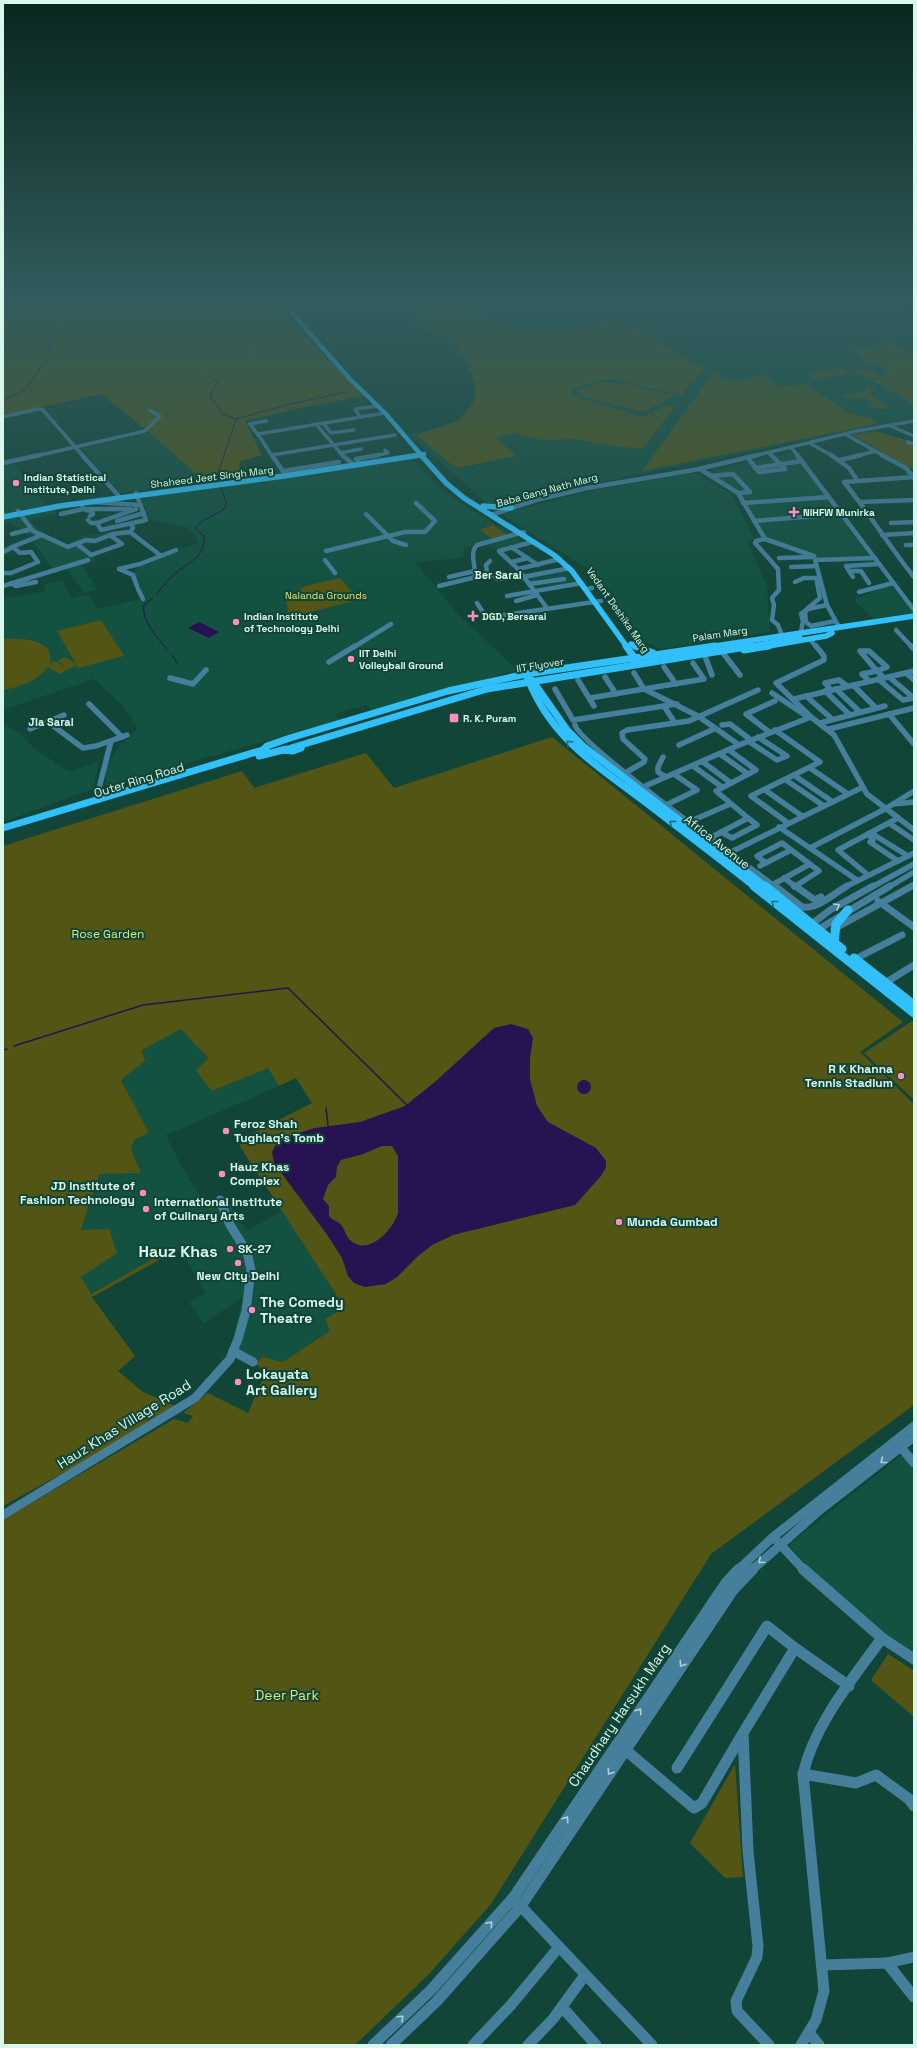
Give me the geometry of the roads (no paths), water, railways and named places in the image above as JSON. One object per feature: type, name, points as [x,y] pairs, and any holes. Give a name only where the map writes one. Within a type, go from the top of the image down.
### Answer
[{"type":"main road","points":[[370,399],[403,432]]},
{"type":"main road","points":[[372,399],[421,453],[458,490],[493,514]]},
{"type":"main road","points":[[421,453],[425,461],[456,492],[493,514]]},
{"type":"main road","name":"Shaheed Jeet Singh Marg","points":[[3,516],[19,512],[137,494],[408,457],[421,453]]},
{"type":"main road","name":"Shaheed Jeet Singh Marg","points":[[284,474],[421,453]]},
{"type":"main road","points":[[408,457],[425,461]]},
{"type":"main road","name":"Shaheed Jeet Singh Marg","points":[[19,512],[118,497]]},
{"type":"main road","points":[[482,506],[511,508]]},
{"type":"main road","name":"Vedant Deshika Marg","points":[[493,514],[572,564],[587,587]]},
{"type":"main road","name":"Vedant Deshika Marg","points":[[522,533],[532,542],[570,568],[598,601],[637,656],[642,666]]},
{"type":"main road","name":"Palam Marg","points":[[282,750],[293,750],[453,701],[502,689],[642,666],[690,661],[705,656],[826,636],[830,631],[839,627],[914,616]]},
{"type":"main road","name":"Palam Marg","points":[[262,751],[268,746],[298,736],[448,691],[497,680],[637,656],[782,635],[799,635],[914,619]]},
{"type":"main road","name":"IIT Flyover","points":[[262,751],[290,745],[487,689],[799,635]]},
{"type":"main road","points":[[613,660],[623,654],[629,646],[656,654]]},
{"type":"main road","points":[[680,650],[675,652],[675,656],[690,661]]},
{"type":"main road","name":"Africa Avenue","points":[[528,674],[529,684],[535,698],[554,728],[574,748],[713,854],[834,943],[914,1005]]},
{"type":"main road","points":[[497,680],[505,684],[505,687],[502,689]]},
{"type":"main road","points":[[544,698],[544,685],[548,681]]},
{"type":"main road","name":"Africa Avenue","points":[[529,684],[544,698],[566,730],[583,746],[724,853],[914,1013]]},
{"type":"main road","name":"IIT Flyover","points":[[282,750],[290,745]]},
{"type":"main road","name":"Outer Ring Road","points":[[3,832],[282,750]]},
{"type":"main road","name":"Outer Ring Road","points":[[3,828],[262,751]]},
{"type":"main road","points":[[834,943],[834,929],[836,922],[848,910]]},
{"type":"street","points":[[360,417],[355,409],[378,406]]},
{"type":"street","points":[[3,417],[42,409],[118,497]]},
{"type":"street","points":[[3,463],[145,431],[151,427],[160,416],[149,410]]},
{"type":"street","points":[[258,434],[385,413]]},
{"type":"street","points":[[266,421],[250,424],[284,474],[339,462]]},
{"type":"street","points":[[899,430],[913,422]]},
{"type":"street","name":"Baba Gang Nath Marg","points":[[493,514],[560,495],[606,485],[700,470],[846,434],[913,422]]},
{"type":"street","name":"Baba Gang Nath Marg","points":[[666,475],[770,454],[846,434],[913,422]]},
{"type":"street","points":[[323,423],[331,433],[354,430]]},
{"type":"street","points":[[316,424],[340,453],[352,463]]},
{"type":"street","points":[[890,426],[914,436]]},
{"type":"street","points":[[846,434],[907,470],[914,477]]},
{"type":"street","points":[[272,456],[395,435]]},
{"type":"street","points":[[907,442],[914,444]]},
{"type":"street","points":[[811,444],[840,460],[854,472],[857,480]]},
{"type":"street","points":[[792,448],[914,610]]},
{"type":"street","points":[[340,453],[361,449]]},
{"type":"street","points":[[359,462],[356,459],[388,453],[385,450]]},
{"type":"street","points":[[840,460],[875,451]]},
{"type":"street","points":[[770,454],[781,465]]},
{"type":"street","points":[[748,458],[755,468],[802,461]]},
{"type":"street","points":[[700,470],[738,493],[765,540]]},
{"type":"street","points":[[907,470],[914,470]]},
{"type":"street","points":[[711,476],[733,474],[750,492],[738,493]]},
{"type":"street","points":[[914,477],[844,482],[914,577]]},
{"type":"street","points":[[97,523],[102,530],[146,520],[137,494]]},
{"type":"street","name":"Baba Gang Nath Marg","points":[[493,514],[560,495]]},
{"type":"street","points":[[743,504],[829,497]]},
{"type":"street","points":[[860,502],[913,501]]},
{"type":"street","points":[[90,502],[142,509]]},
{"type":"street","points":[[81,503],[83,509]]},
{"type":"street","points":[[326,551],[408,531],[423,532],[434,524],[435,520],[416,503]]},
{"type":"street","points":[[61,514],[83,509],[142,509]]},
{"type":"street","points":[[78,510],[92,511],[93,514],[89,518],[91,523],[97,523],[136,509]]},
{"type":"street","points":[[117,521],[142,509]]},
{"type":"street","points":[[19,512],[31,529],[66,546],[77,544],[86,540],[95,541],[110,535],[130,532],[160,555]]},
{"type":"street","points":[[366,514],[388,537],[395,542],[406,545]]},
{"type":"street","points":[[754,521],[842,514]]},
{"type":"street","points":[[891,523],[914,522]]},
{"type":"street","points":[[130,532],[132,528],[131,524]]},
{"type":"street","points":[[12,534],[31,529]]},
{"type":"street","points":[[475,577],[475,567],[472,558],[474,548],[477,545],[522,533]]},
{"type":"street","points":[[882,535],[914,533]]},
{"type":"street","points":[[3,552],[42,535]]},
{"type":"street","points":[[77,544],[91,555],[122,544],[110,535]]},
{"type":"street","points":[[783,539],[787,546]]},
{"type":"street","points":[[782,635],[778,623],[772,620],[774,605],[772,598],[779,590],[778,569],[755,543],[765,540],[787,546],[815,558]]},
{"type":"street","points":[[532,542],[500,551],[518,569],[547,608]]},
{"type":"street","points":[[906,545],[914,545]]},
{"type":"street","points":[[12,547],[20,553],[31,552],[38,564],[46,572]]},
{"type":"street","points":[[512,547],[538,565]]},
{"type":"street","points":[[143,599],[133,575],[119,568],[140,564],[176,550]]},
{"type":"street","points":[[842,555],[845,557],[874,557]]},
{"type":"street","points":[[779,558],[874,557]]},
{"type":"street","points":[[512,562],[528,558]]},
{"type":"street","points":[[799,635],[803,621],[800,614],[820,598],[815,558]]},
{"type":"street","points":[[3,586],[88,560]]},
{"type":"street","points":[[325,560],[335,573]]},
{"type":"street","points":[[518,569],[560,560]]},
{"type":"street","points":[[488,574],[486,565],[490,561]]},
{"type":"street","points":[[3,573],[12,573],[38,564]]},
{"type":"street","points":[[853,577],[846,567],[879,564]]},
{"type":"street","points":[[791,567],[817,566]]},
{"type":"street","points":[[439,586],[488,574],[494,575],[497,579],[523,577],[570,568]]},
{"type":"street","points":[[449,577],[474,571]]},
{"type":"street","points":[[849,571],[862,571],[869,583]]},
{"type":"street","points":[[795,582],[802,578],[818,578]]},
{"type":"street","points":[[818,578],[827,605],[839,627]]},
{"type":"street","points":[[530,584],[564,579]]},
{"type":"street","points":[[11,583],[16,586],[36,582]]},
{"type":"street","points":[[859,592],[893,583]]},
{"type":"street","points":[[507,596],[587,587]]},
{"type":"street","points":[[516,601],[536,593]]},
{"type":"street","points":[[477,603],[484,614],[490,617],[598,601]]},
{"type":"street","points":[[827,605],[808,609],[805,612],[806,622],[811,626],[835,621]]},
{"type":"street","points":[[329,662],[391,624]]},
{"type":"street","points":[[896,630],[914,649]]},
{"type":"street","points":[[810,639],[824,656],[824,660],[776,683],[810,717]]},
{"type":"street","points":[[869,681],[862,674],[876,671],[887,667],[869,650],[859,652],[876,671],[914,698]]},
{"type":"street","points":[[723,653],[740,675]]},
{"type":"street","points":[[705,656],[712,675]]},
{"type":"street","points":[[590,698],[704,679],[690,661]]},
{"type":"street","points":[[664,667],[676,684]]},
{"type":"street","points":[[170,678],[193,684],[206,670]]},
{"type":"street","points":[[794,700],[878,679],[887,680],[914,671]]},
{"type":"street","points":[[634,673],[644,689],[677,704],[698,716],[714,729],[739,745]]},
{"type":"street","points":[[906,673],[914,680]]},
{"type":"street","points":[[605,677],[616,694]]},
{"type":"street","points":[[578,680],[594,706]]},
{"type":"street","points":[[847,686],[839,680],[825,683],[849,714]]},
{"type":"street","points":[[887,680],[903,700],[914,698]]},
{"type":"street","points":[[853,685],[876,708]]},
{"type":"street","points":[[555,689],[573,720],[677,704]]},
{"type":"street","points":[[625,773],[644,762],[645,759],[623,739],[622,733],[627,730],[688,721],[758,690]]},
{"type":"street","points":[[831,690],[859,711]]},
{"type":"street","points":[[772,693],[828,729],[836,738],[867,794],[914,830]]},
{"type":"street","points":[[806,696],[832,719]]},
{"type":"street","points":[[775,701],[746,714],[820,762],[751,797],[788,823]]},
{"type":"street","points":[[48,722],[83,748],[125,736],[88,704]]},
{"type":"street","points":[[664,706],[675,723]]},
{"type":"street","points":[[820,723],[859,711],[885,706]]},
{"type":"street","points":[[828,729],[914,708]]},
{"type":"street","points":[[889,714],[913,741]]},
{"type":"street","points":[[30,729],[64,715]]},
{"type":"street","points":[[643,787],[772,731],[810,717]]},
{"type":"street","points":[[722,725],[730,724],[749,741],[777,760],[787,756],[758,737]]},
{"type":"street","points":[[575,725],[576,730],[585,739],[625,773],[799,906],[806,908],[816,904],[854,880]]},
{"type":"street","points":[[679,745],[714,729]]},
{"type":"street","points":[[96,800],[111,741]]},
{"type":"street","points":[[721,832],[732,838],[757,825],[716,792],[717,789],[756,769],[729,750]]},
{"type":"street","points":[[720,754],[748,774]]},
{"type":"street","points":[[663,757],[658,767],[658,772],[666,777]]},
{"type":"street","points":[[703,762],[731,783]]},
{"type":"street","points":[[693,766],[722,787]]},
{"type":"street","points":[[810,768],[848,794]]},
{"type":"street","points":[[666,805],[697,790],[674,774]]},
{"type":"street","points":[[795,776],[833,802]]},
{"type":"street","points":[[786,780],[824,806]]},
{"type":"street","points":[[729,852],[863,787]]},
{"type":"street","points":[[765,790],[802,816]]},
{"type":"street","points":[[810,848],[885,809],[914,791]]},
{"type":"street","points":[[894,804],[914,802]]},
{"type":"street","points":[[689,822],[730,804]]},
{"type":"street","points":[[710,838],[748,818]]},
{"type":"street","points":[[868,875],[838,851],[898,818]]},
{"type":"street","points":[[889,823],[914,840]]},
{"type":"street","points":[[779,827],[854,880]]},
{"type":"street","points":[[870,833],[911,855]]},
{"type":"street","points":[[870,833],[874,840],[870,842],[898,861]]},
{"type":"street","points":[[791,850],[763,865],[757,856],[782,843],[819,871],[819,873],[794,886]]},
{"type":"street","points":[[784,878],[815,900],[854,880],[911,855]]},
{"type":"street","points":[[772,886],[810,864]]},
{"type":"street","points":[[812,927],[830,910],[914,864]]},
{"type":"street","points":[[812,927],[848,910],[914,872]]},
{"type":"street","points":[[901,879],[913,886]]},
{"type":"street","points":[[834,929],[913,886]]},
{"type":"street","points":[[872,897],[914,927]]},
{"type":"street","points":[[855,960],[902,935]]},
{"type":"street","points":[[885,983],[914,965]]},
{"type":"street","name":"Hauz Khas Village Road","points":[[3,1515],[195,1398],[230,1358],[251,1283],[251,1263],[231,1227],[220,1200]]},
{"type":"street","points":[[233,1351],[253,1362]]},
{"type":"street","name":"Chaudhary Harsukh Marg","points":[[391,2045],[437,2001],[517,1902],[621,1747],[733,1590],[758,1563],[776,1540],[898,1444],[914,1426]]},
{"type":"street","name":"Chaudhary Harsukh Marg","points":[[898,1444],[914,1437]]},
{"type":"street","points":[[898,1444],[914,1463]]},
{"type":"street","points":[[776,1540],[807,1574],[882,1638],[914,1659]]},
{"type":"street","points":[[677,1768],[767,1626],[795,1648],[849,1686]]},
{"type":"street","points":[[801,2045],[810,2034],[822,2006],[824,1991],[823,1966],[803,1774],[806,1760],[815,1739],[882,1638]]},
{"type":"street","points":[[621,1747],[686,1804],[694,1808],[702,1803],[795,1648]]},
{"type":"street","points":[[743,1733],[748,1851],[758,1946],[757,1957],[736,2001],[736,2007],[737,2011],[769,2045]]},
{"type":"street","points":[[803,1774],[856,1783],[876,1776],[909,1799],[914,1806]]},
{"type":"street","points":[[517,1902],[585,1976],[652,2045]]},
{"type":"street","name":"Chaudhary Harsukh Marg","points":[[372,2045],[431,1990],[517,1902]]},
{"type":"street","points":[[474,2045],[512,2005],[559,1947]]},
{"type":"street","points":[[823,1966],[887,1963],[914,1957]]},
{"type":"street","points":[[887,1963],[914,1997]]},
{"type":"street","points":[[531,2044],[585,1976]]},
{"type":"street","points":[[562,2006],[596,2045]]},
{"type":"street","points":[[810,2034],[819,2045]]},
{"type":"waterway","points":[[3,401],[8,399]]},
{"type":"waterway","points":[[212,399],[223,414],[236,419]]},
{"type":"waterway","points":[[236,419],[315,399]]},
{"type":"waterway","points":[[218,481],[216,479],[236,419]]},
{"type":"waterway","points":[[156,595],[170,578],[198,556],[202,550],[204,536],[196,530],[196,527],[201,522],[226,508],[226,501],[220,486]]},
{"type":"waterway","points":[[152,599],[144,605],[145,617],[151,629],[167,649]]},
{"type":"waterway","points":[[172,655],[177,663]]},
{"type":"waterway","points":[[14,1046],[143,1005],[288,988],[407,1105]]},
{"type":"waterway","points":[[3,1050],[7,1049]]},
{"type":"waterway","points":[[326,1108],[328,1126]]},
{"type":"place","name":"Indian Statistical Institute, Delhi","points":[[16,483]]},
{"type":"place","name":"NIHFW Munirka","points":[[794,512]]},
{"type":"place","name":"DGD, Bersarai","points":[[473,616]]},
{"type":"place","name":"Indian Institute of Technology Delhi","points":[[236,622]]},
{"type":"place","name":"IIT Delhi Volleyball Ground","points":[[351,659]]},
{"type":"place","name":"R. K. Puram","points":[[454,718]]},
{"type":"place","name":"R K Khanna Tennis Stadium","points":[[901,1076]]},
{"type":"place","name":"Feroz Shah Tughlaq's Tomb","points":[[226,1131]]},
{"type":"place","name":"Hauz Khas Complex","points":[[222,1174]]},
{"type":"place","name":"JD Institute of Fashion Technology","points":[[143,1193]]},
{"type":"place","name":"International Institute of Culinary Arts","points":[[146,1209]]},
{"type":"place","name":"Munda Gumbad","points":[[619,1222]]},
{"type":"place","name":"SK-27","points":[[230,1249]]},
{"type":"place","name":"New City Delhi","points":[[238,1263]]},
{"type":"place","name":"The Comedy Theatre","points":[[252,1310]]},
{"type":"place","name":"Lokayata Art Gallery","points":[[238,1382]]},
{"type":"district","name":"Ber Sarai","points":[[498,575]]},
{"type":"district","name":"Jia Sarai","points":[[51,722]]},
{"type":"district","name":"Hauz Khas","points":[[178,1251]]},
{"type":"park label","name":"Nalanda Grounds","points":[[326,595]]},
{"type":"park label","name":"Rose Garden","points":[[108,934]]},
{"type":"park label","name":"Deer Park","points":[[287,1695]]}]
